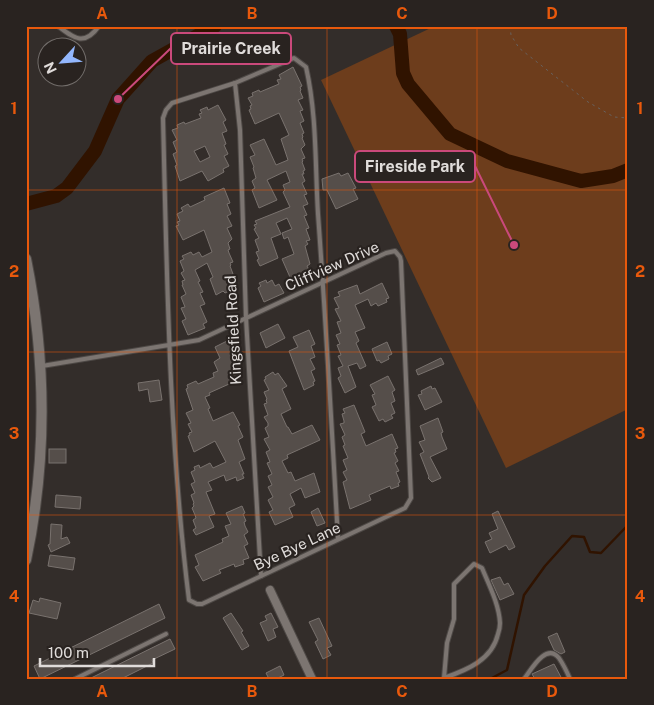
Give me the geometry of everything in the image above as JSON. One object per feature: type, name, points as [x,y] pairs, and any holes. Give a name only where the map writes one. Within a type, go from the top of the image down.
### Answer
[{"type":"main road","points":[[26,259],[37,328],[40,366],[41,436],[39,471],[26,560]]},
{"type":"street","points":[[270,590],[312,679]]},
{"type":"lane","points":[[58,26],[74,38],[83,39],[96,31],[99,26]]},
{"type":"lane","points":[[169,344],[163,118],[166,110],[172,103],[235,83],[294,58],[306,67],[313,104],[313,135],[338,539]]},
{"type":"lane","name":"Kingsfield Road","points":[[235,83],[240,130],[246,318],[260,576]]},
{"type":"lane","name":"Cliffview Drive","points":[[40,366],[199,340],[323,281],[395,251],[400,256],[411,498]]},
{"type":"lane","name":"Bye Bye Lane","points":[[169,344],[184,559],[189,600],[202,604],[405,508],[411,498]]},
{"type":"lane","points":[[474,564],[482,568],[493,596],[500,624],[496,644],[484,659],[468,669],[444,678],[447,643],[454,619],[454,584],[474,564]]},
{"type":"lane","points":[[75,679],[166,634]]},
{"type":"lane","points":[[524,679],[539,659],[547,653],[552,653],[558,657],[570,679]]},
{"type":"path","points":[[510,26],[511,35],[519,48],[588,102],[614,117],[628,118]]},
{"type":"shaded area","points":[[435,26],[628,26],[628,409],[506,468],[321,80]]},
{"type":"building","points":[[293,67],[302,86],[300,91],[303,98],[298,100],[303,110],[300,111],[304,121],[300,123],[304,133],[302,138],[305,145],[301,149],[305,158],[302,159],[305,170],[303,171],[304,174],[302,174],[305,181],[302,183],[307,194],[304,195],[308,204],[303,206],[307,215],[304,216],[309,228],[306,229],[310,240],[306,241],[308,244],[305,246],[310,264],[307,266],[312,276],[305,282],[303,279],[293,284],[282,259],[294,254],[288,237],[284,239],[282,233],[292,229],[287,218],[276,223],[281,234],[271,238],[278,258],[260,266],[256,252],[259,251],[255,240],[259,238],[254,229],[256,228],[254,225],[257,224],[255,221],[290,207],[283,192],[285,190],[283,185],[290,182],[286,171],[267,180],[277,200],[259,208],[252,190],[255,188],[252,181],[256,178],[250,157],[255,155],[250,145],[264,139],[276,165],[288,160],[281,139],[289,135],[279,113],[255,124],[249,110],[252,105],[248,98],[253,96],[252,93],[259,90],[260,92],[279,84],[277,80],[281,79],[279,75]]},
{"type":"building","points":[[218,105],[226,120],[223,122],[227,131],[222,133],[228,154],[224,156],[229,166],[223,169],[224,172],[208,181],[202,171],[180,181],[173,154],[177,152],[173,142],[177,140],[172,130],[178,128],[177,125],[184,122],[185,124],[201,118],[199,114],[202,113],[200,110],[207,107],[208,110]],"holes":[[[205,146],[210,157],[200,162],[194,151]]]},
{"type":"building","points":[[339,173],[341,176],[348,173],[356,188],[353,189],[358,199],[336,209],[327,190],[323,190],[322,179]]},
{"type":"building","points":[[224,188],[230,203],[227,204],[231,214],[227,216],[232,226],[227,228],[232,239],[228,243],[230,249],[228,250],[233,262],[230,263],[233,274],[231,278],[235,285],[232,287],[233,289],[216,295],[210,279],[213,277],[207,263],[195,270],[203,292],[200,293],[205,304],[200,306],[207,322],[203,324],[205,328],[188,335],[182,321],[186,319],[181,308],[185,307],[181,297],[186,294],[182,285],[182,281],[185,280],[181,273],[184,271],[180,261],[184,259],[182,256],[191,252],[193,255],[199,252],[202,257],[212,252],[204,230],[183,240],[176,226],[179,225],[177,222],[180,221],[177,214],[183,211],[181,208],[188,204],[190,207],[205,200],[204,197]]},
{"type":"building","points":[[266,280],[267,283],[272,280],[275,286],[279,284],[284,293],[264,302],[258,288],[261,286],[259,283]]},
{"type":"building","points":[[382,283],[389,298],[386,299],[387,302],[378,306],[376,303],[371,306],[368,299],[355,305],[365,328],[355,332],[359,341],[356,343],[366,366],[360,369],[357,363],[348,366],[356,387],[345,393],[338,378],[341,376],[338,368],[343,366],[338,356],[341,355],[337,345],[340,344],[336,335],[341,333],[337,322],[341,321],[335,309],[339,308],[334,298],[340,296],[338,292],[357,285],[360,294]]},
{"type":"building","points":[[278,324],[285,338],[266,348],[260,333]]},
{"type":"building","points":[[309,330],[315,344],[311,346],[315,357],[310,359],[315,369],[311,371],[315,381],[313,382],[314,385],[304,390],[289,351],[298,347],[293,337]]},
{"type":"building","points":[[231,339],[238,354],[235,356],[240,367],[236,368],[238,371],[235,372],[238,380],[209,393],[210,395],[205,397],[213,421],[233,412],[240,425],[238,426],[243,437],[238,440],[245,459],[239,462],[244,478],[237,481],[236,477],[226,481],[224,475],[208,482],[212,490],[206,492],[215,514],[209,516],[214,527],[196,535],[193,530],[196,528],[193,520],[196,518],[192,508],[194,503],[191,495],[195,493],[191,484],[195,482],[191,472],[195,470],[194,467],[199,465],[200,468],[210,463],[213,468],[226,462],[215,441],[194,452],[188,436],[192,432],[188,424],[191,423],[186,413],[193,410],[186,389],[188,388],[187,385],[196,381],[198,384],[214,377],[213,373],[218,371],[214,362],[220,358],[215,347]]},
{"type":"building","points":[[387,342],[392,354],[388,356],[389,359],[381,363],[379,360],[377,361],[372,349]]},
{"type":"building","points":[[441,358],[444,364],[418,375],[416,370]]},
{"type":"building","points":[[273,372],[275,375],[278,373],[287,386],[282,389],[291,409],[281,414],[287,427],[292,434],[312,425],[320,440],[287,455],[288,458],[282,461],[288,473],[291,472],[295,481],[314,473],[320,492],[305,498],[301,488],[290,494],[295,505],[289,508],[293,517],[275,525],[269,512],[273,510],[268,500],[273,497],[268,487],[272,485],[268,476],[272,474],[267,463],[270,462],[266,452],[270,450],[264,439],[269,437],[265,428],[268,426],[268,423],[264,417],[268,415],[264,404],[267,403],[267,399],[264,392],[269,390],[264,380],[266,379],[265,377]]},
{"type":"building","points":[[388,376],[395,390],[392,392],[395,401],[391,403],[395,413],[391,415],[393,418],[385,422],[383,419],[379,421],[372,407],[376,405],[372,395],[375,394],[370,385]]},
{"type":"building","points":[[159,380],[162,400],[150,402],[148,389],[139,391],[138,383]]},
{"type":"building","points":[[431,386],[432,389],[435,388],[442,402],[425,410],[418,395],[422,394],[421,391]]},
{"type":"building","points":[[354,405],[365,432],[361,434],[366,446],[392,434],[398,448],[395,449],[396,452],[394,453],[398,461],[395,463],[399,471],[396,472],[400,482],[398,483],[399,486],[391,489],[390,486],[369,495],[371,500],[350,509],[343,482],[347,480],[343,472],[347,470],[343,460],[348,458],[343,446],[345,445],[342,437],[345,435],[340,424],[344,423],[342,414],[345,413],[343,409]]},
{"type":"building","points":[[438,418],[447,449],[430,457],[441,478],[432,482],[428,478],[420,454],[424,452],[419,442],[425,440],[420,426]]},
{"type":"building","points":[[49,449],[66,449],[66,463],[49,463]]},
{"type":"building","points":[[56,495],[81,497],[80,509],[55,507]]},
{"type":"building","points":[[242,506],[246,521],[244,522],[248,532],[244,535],[248,544],[244,546],[249,558],[243,560],[244,564],[235,567],[234,564],[219,570],[221,573],[203,581],[195,567],[199,565],[195,555],[223,542],[222,539],[229,536],[225,526],[231,524],[226,513]]},
{"type":"building","points":[[318,508],[325,523],[317,526],[311,512]]},
{"type":"building","points":[[498,511],[515,547],[509,550],[506,545],[490,553],[485,542],[492,539],[489,533],[498,529],[492,514]]},
{"type":"building","points":[[51,524],[62,525],[61,539],[67,537],[70,543],[51,552],[48,545],[50,544]]},
{"type":"building","points":[[50,555],[75,558],[73,570],[48,566]]},
{"type":"building","points":[[500,577],[504,585],[508,583],[514,594],[500,600],[491,580]]},
{"type":"building","points":[[40,598],[61,603],[57,619],[29,613],[33,600],[39,602]]},
{"type":"building","points":[[159,604],[165,618],[40,679],[34,666]]},
{"type":"building","points":[[231,613],[243,631],[241,632],[249,646],[242,650],[223,618]]},
{"type":"building","points":[[271,613],[278,627],[273,629],[276,637],[268,641],[260,623],[267,620],[265,616]]},
{"type":"building","points":[[319,618],[332,646],[327,648],[331,655],[323,659],[315,642],[318,640],[309,622]]},
{"type":"building","points":[[557,633],[565,652],[561,654],[554,650],[548,637]]},
{"type":"building","points":[[170,639],[175,649],[152,660],[153,663],[121,679],[89,679]]},
{"type":"building","points":[[554,664],[562,679],[535,679],[532,674]]},
{"type":"building","points":[[280,666],[284,675],[276,679],[269,679],[266,673]]},
{"type":"waterway","points":[[26,204],[56,196],[67,188],[95,151],[118,99],[152,61],[215,26]]},
{"type":"waterway","points":[[396,26],[400,34],[403,73],[408,84],[450,134],[507,161],[581,181],[613,176],[628,170]]},
{"type":"waterway","points":[[490,679],[507,670],[524,595],[545,566],[572,536],[584,537],[590,552],[601,553],[628,525]]},
{"type":"place","name":"Prairie Creek","points":[[118,99]]},
{"type":"place","name":"Fireside Park","points":[[514,245]]}]
